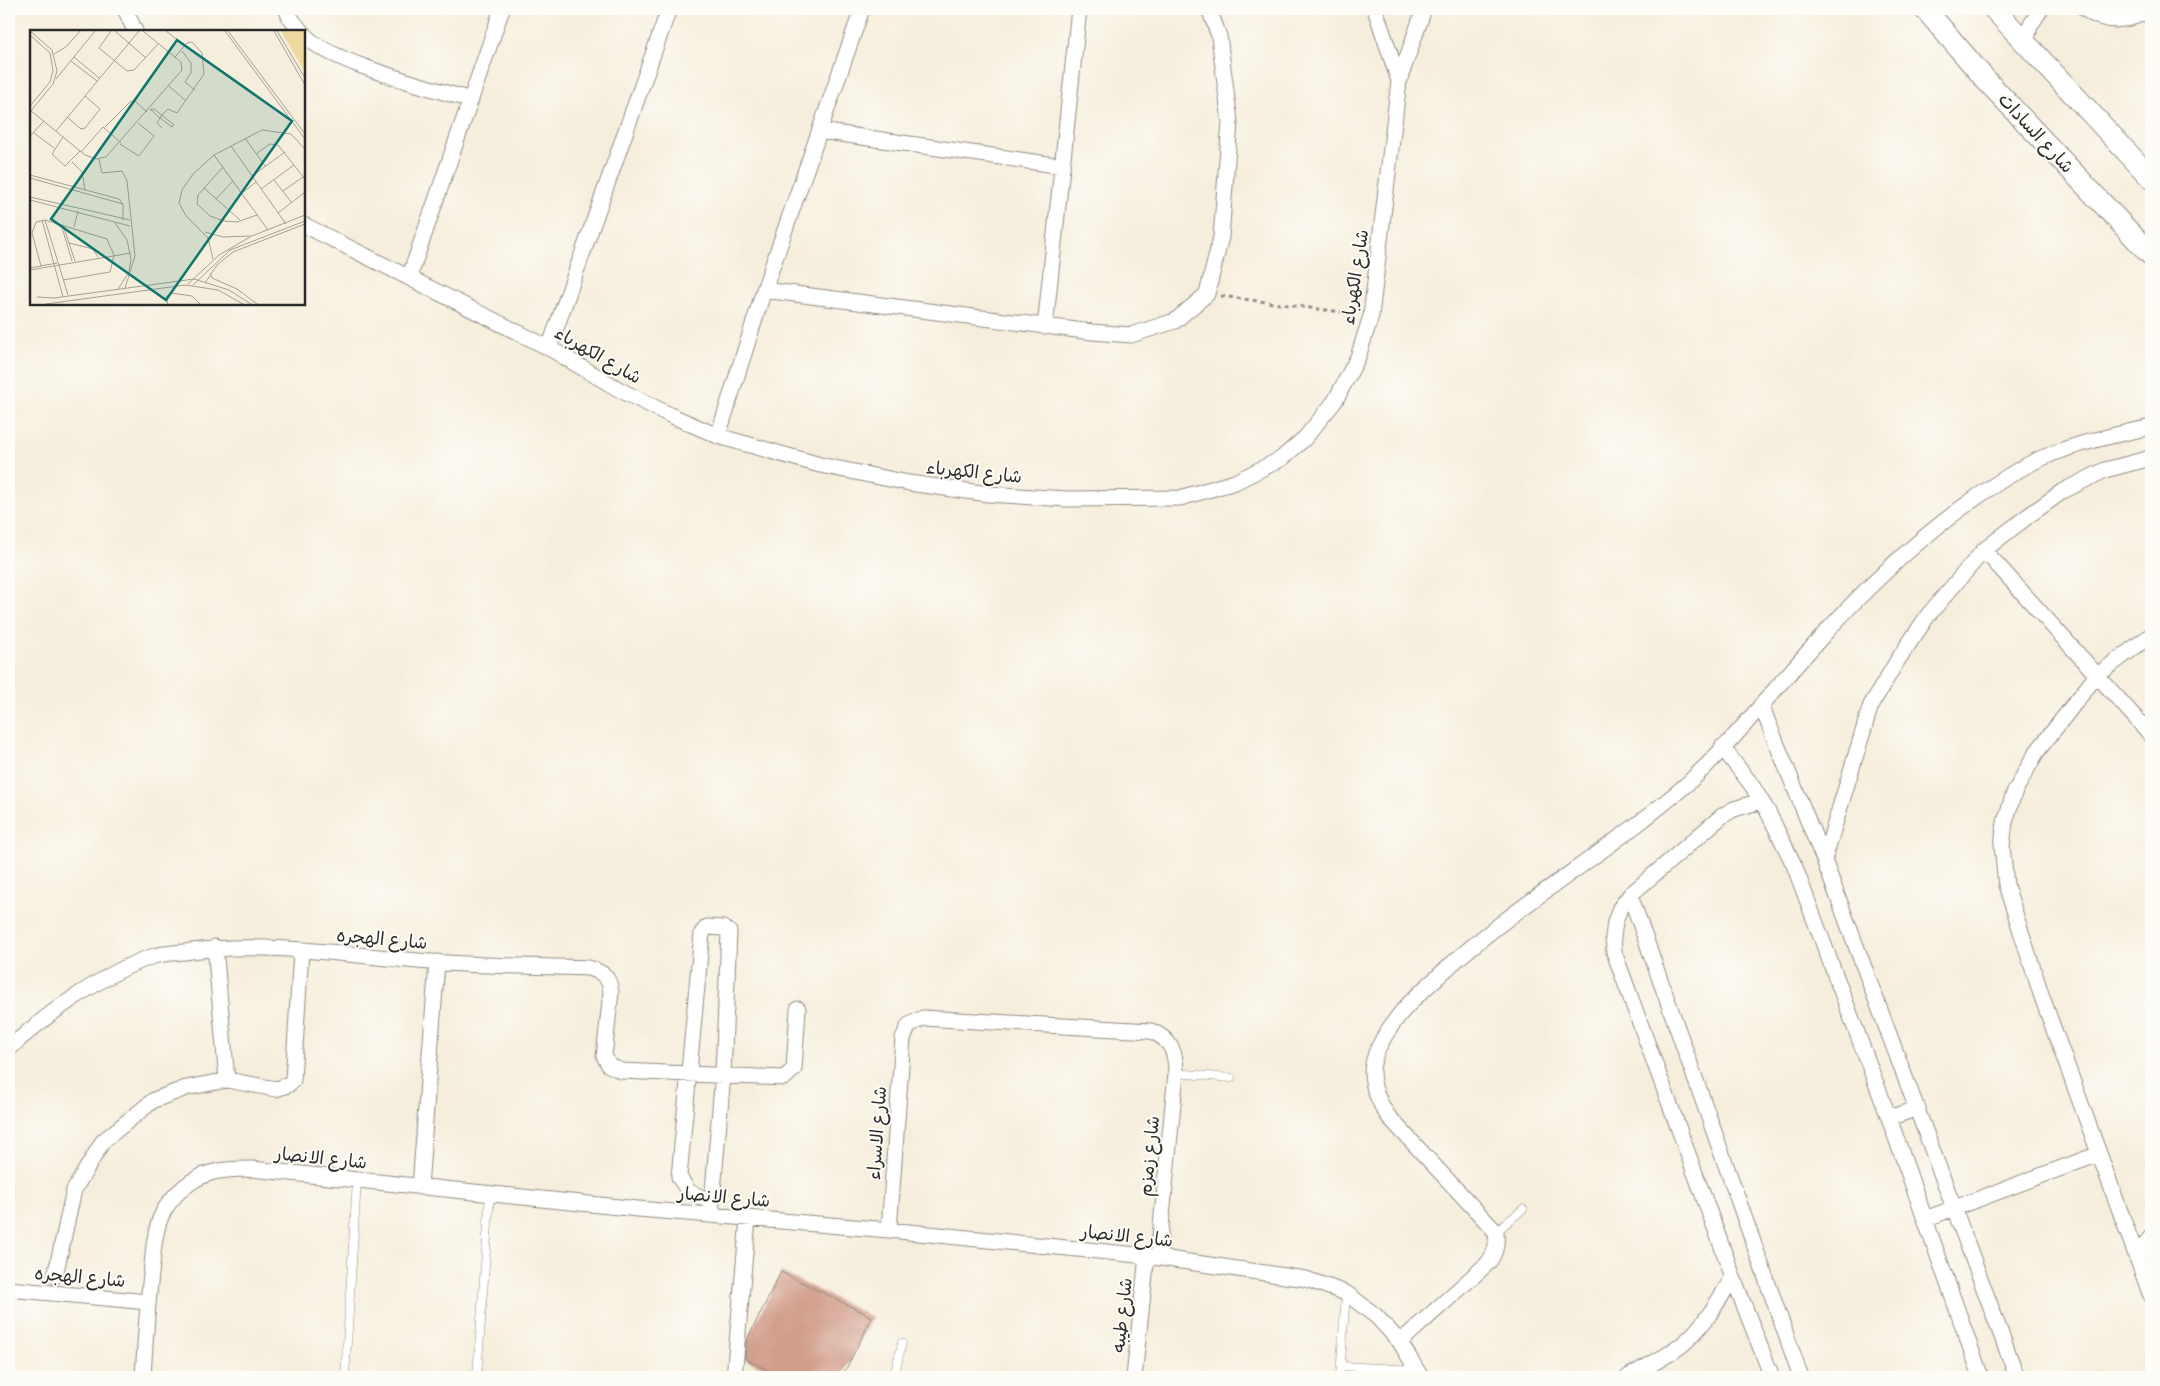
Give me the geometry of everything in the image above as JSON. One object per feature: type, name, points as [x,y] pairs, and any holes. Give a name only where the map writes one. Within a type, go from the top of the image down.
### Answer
[{"type":"main road","name":"شارع السادات","points":[[1925,9],[1985,79],[2149,248]]},
{"type":"main road","points":[[1994,9],[2151,178]]},
{"type":"street","points":[[124,9],[134,30]]},
{"type":"street","points":[[287,9],[300,30]]},
{"type":"street","points":[[410,278],[502,9]]},
{"type":"street","points":[[549,348],[669,9]]},
{"type":"street","points":[[718,436],[764,290],[862,9]]},
{"type":"street","points":[[1045,327],[1079,9]]},
{"type":"street","points":[[764,290],[1045,327],[1131,334],[1175,321],[1207,294],[1221,237],[1230,122],[1219,36],[1209,9]]},
{"type":"street","name":"شارع الكهرباء","points":[[1374,9],[1399,81]]},
{"type":"street","name":"شارع الكهرباء","points":[[305,226],[549,348],[620,390],[718,436],[820,466],[917,484],[988,494],[1067,499],[1180,498],[1235,482],[1281,459],[1305,438],[1335,401],[1358,356],[1372,316],[1399,81],[1424,9]]},
{"type":"street","points":[[2026,43],[2030,26],[2041,9]]},
{"type":"street","points":[[2085,9],[2104,18],[2119,20],[2134,17],[2149,9]]},
{"type":"street","points":[[305,35],[310,42],[337,56],[471,100]]},
{"type":"street","points":[[820,131],[1062,166]]},
{"type":"street","points":[[1400,1342],[1488,1263],[1496,1249],[1496,1232],[1388,1116],[1377,1098],[1372,1083],[1372,1066],[1379,1047],[1394,1021],[1421,992],[1461,955],[1498,925],[1625,832],[1688,782],[1812,648],[1904,554],[1977,497],[2014,472],[2040,458],[2105,437],[2151,426]]},
{"type":"street","points":[[1824,860],[1871,705],[1899,658],[1929,614],[1984,550],[2063,491],[2105,470],[2151,458]]},
{"type":"street","points":[[1984,550],[2151,735]]},
{"type":"street","points":[[2151,635],[2096,676],[2036,753],[2014,793],[2005,822],[2002,846],[2006,885],[2042,997],[2136,1256],[2148,1276],[2151,1296]]},
{"type":"street","points":[[1761,705],[1824,860],[2017,1377]]},
{"type":"street","points":[[1722,747],[1751,784],[1794,865],[1889,1118],[1981,1377]]},
{"type":"street","points":[[1761,801],[1734,809],[1722,816],[1630,896],[1620,908],[1615,922],[1613,937],[1614,952],[1733,1277],[1772,1377]]},
{"type":"street","points":[[1630,896],[1801,1377]]},
{"type":"street","points":[[707,928],[723,928],[729,932],[723,1074],[712,1208],[689,1192],[679,1177],[702,934],[707,928]]},
{"type":"street","points":[[215,947],[227,1080]]},
{"type":"street","name":"شارع الهجره","points":[[9,1049],[34,1027],[120,970],[155,956],[215,947],[301,951],[438,962],[588,968],[600,971],[610,981],[604,1056],[609,1065],[621,1071],[688,1076],[723,1074],[784,1078],[794,1069],[798,1009]]},
{"type":"street","points":[[55,1276],[74,1190],[103,1141],[154,1100],[186,1088],[227,1080],[276,1089],[288,1085],[293,1080],[301,951]]},
{"type":"street","points":[[420,1187],[438,962]]},
{"type":"street","name":"شارع زمزم","points":[[903,1038],[909,1024],[924,1018],[1151,1031],[1162,1035],[1170,1043],[1176,1058],[1176,1073],[1152,1257]]},
{"type":"street","name":"شارع الاسراء","points":[[889,1230],[903,1038]]},
{"type":"street","points":[[1889,1118],[1918,1108]]},
{"type":"street","points":[[1925,1220],[2100,1154]]},
{"type":"street","name":"شارع الانصار","points":[[143,1377],[148,1302],[157,1228],[164,1211],[172,1200],[191,1183],[209,1174],[231,1169],[252,1169],[490,1195],[712,1208],[748,1219],[889,1230],[1152,1257],[1306,1279],[1346,1293],[1376,1316],[1400,1342],[1419,1374]]},
{"type":"street","points":[[734,1377],[748,1219]]},
{"type":"street","points":[[2136,1256],[2151,1237]]},
{"type":"street","name":"شارع طيبه","points":[[1134,1377],[1152,1257]]},
{"type":"street","points":[[1628,1377],[1684,1343],[1711,1312],[1733,1277]]},
{"type":"street","name":"شارع الهجره","points":[[9,1290],[148,1302]]},
{"type":"lane","points":[[1176,1073],[1231,1078]]},
{"type":"lane","points":[[345,1377],[357,1180]]},
{"type":"lane","points":[[477,1377],[490,1195]]},
{"type":"lane","points":[[1496,1232],[1523,1210]]},
{"type":"lane","points":[[1340,1377],[1346,1293]]},
{"type":"lane","points":[[894,1377],[902,1343]]},
{"type":"lane","points":[[1341,1366],[1419,1374]]},
{"type":"path","points":[[1207,294],[1372,316]]},
{"type":"building","points":[[781,1272],[872,1317],[842,1377],[782,1377],[745,1359],[746,1342]]}]
